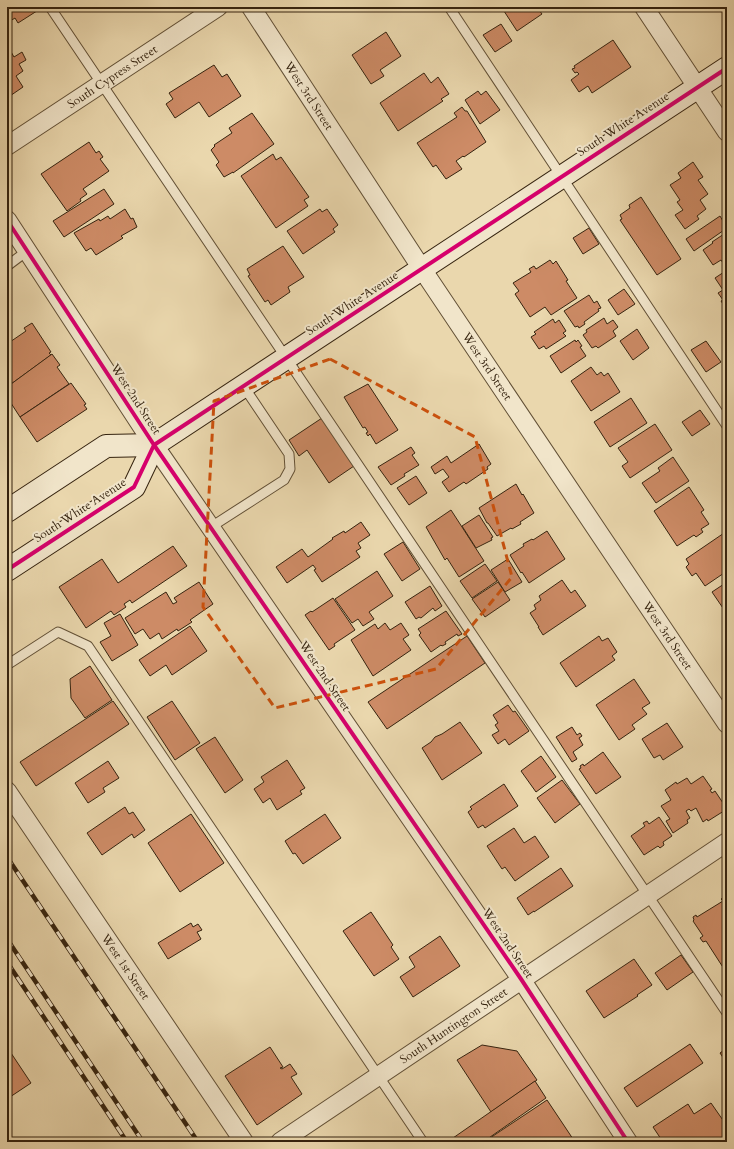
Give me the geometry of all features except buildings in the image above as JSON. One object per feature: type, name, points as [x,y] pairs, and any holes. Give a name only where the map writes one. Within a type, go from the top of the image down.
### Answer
[{"type":"street","name":"South Cypress Street","points":[[7,146],[218,7]]},
{"type":"street","name":"West 3rd Street","points":[[251,7],[422,269],[727,724]]},
{"type":"street","points":[[644,7],[727,132]]},
{"type":"street","name":"South White Avenue","points":[[7,570],[134,487],[154,445],[727,68]]},
{"type":"street","name":"West 2nd Street","points":[[7,220],[154,445],[521,979],[628,1142]]},
{"type":"street","points":[[7,511],[106,446],[154,445]]},
{"type":"street","name":"West 1st Street","points":[[7,791],[244,1142]]},
{"type":"street","name":"South Huntington Street","points":[[280,1142],[727,842]]},
{"type":"lane","points":[[50,7],[727,1013]]},
{"type":"lane","points":[[449,7],[727,426]]},
{"type":"lane","points":[[7,266],[27,252]]},
{"type":"lane","points":[[211,528],[284,480],[290,469],[289,454],[244,387]]},
{"type":"lane","points":[[7,665],[58,632],[88,646],[423,1142]]},
{"type":"highlighted area","points":[[330,359],[475,437],[512,577],[436,669],[275,708],[203,607],[214,401]]},
{"type":"railway","points":[[7,857],[198,1142]]},
{"type":"railway","points":[[7,939],[143,1142]]},
{"type":"railway","points":[[7,962],[127,1142]]},
{"type":"cycle path","points":[[7,570],[134,487],[154,445],[727,68]]},
{"type":"cycle path","points":[[7,220],[154,445],[521,979],[628,1142]]}]
